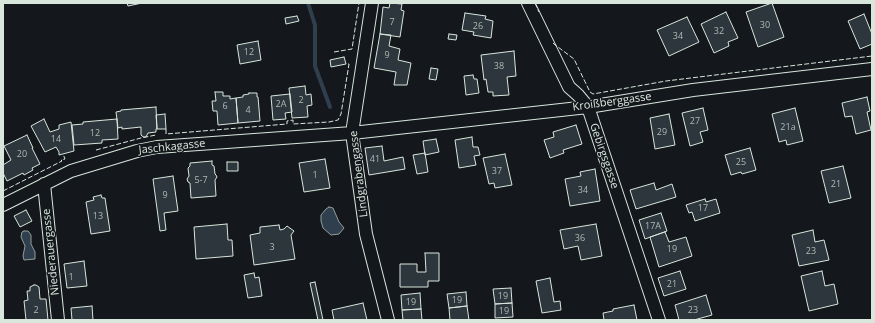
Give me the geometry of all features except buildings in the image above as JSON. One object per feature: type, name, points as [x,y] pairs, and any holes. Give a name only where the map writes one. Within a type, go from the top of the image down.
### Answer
[{"type":"street","name":"Lindgrabengasse","points":[[372,3],[352,133],[366,234],[388,320]]},
{"type":"street","name":"Gebirgsgasse","points":[[528,3],[569,87],[588,107],[659,320]]},
{"type":"street","name":"Kroißberggasse","points":[[352,133],[588,107],[693,90],[872,69]]},
{"type":"street","name":"Jaschkagasse","points":[[3,206],[71,171],[137,151],[157,147],[352,133]]},
{"type":"street","name":"Niederauergasse","points":[[44,184],[58,320]]},
{"type":"water","points":[[329,207],[333,208],[339,222],[344,228],[339,234],[331,235],[323,228],[321,215]]},
{"type":"water","points":[[28,231],[31,235],[31,244],[35,252],[35,259],[24,260],[23,256],[25,246],[21,237],[22,232]]},
{"type":"waterway","points":[[308,3],[315,25],[315,66],[330,107]]},
{"type":"fence","points":[[334,52],[352,49],[359,3]]},
{"type":"fence","points":[[535,3],[539,12]]},
{"type":"fence","points":[[553,43],[574,59],[590,92],[593,94],[666,81],[872,56]]},
{"type":"fence","points":[[166,129],[166,134],[287,124],[287,121],[293,120],[293,124],[338,120],[341,114],[349,64],[346,64]]},
{"type":"fence","points":[[96,150],[156,135]]},
{"type":"fence","points":[[3,191],[62,161],[61,160],[65,159],[63,154]]}]
